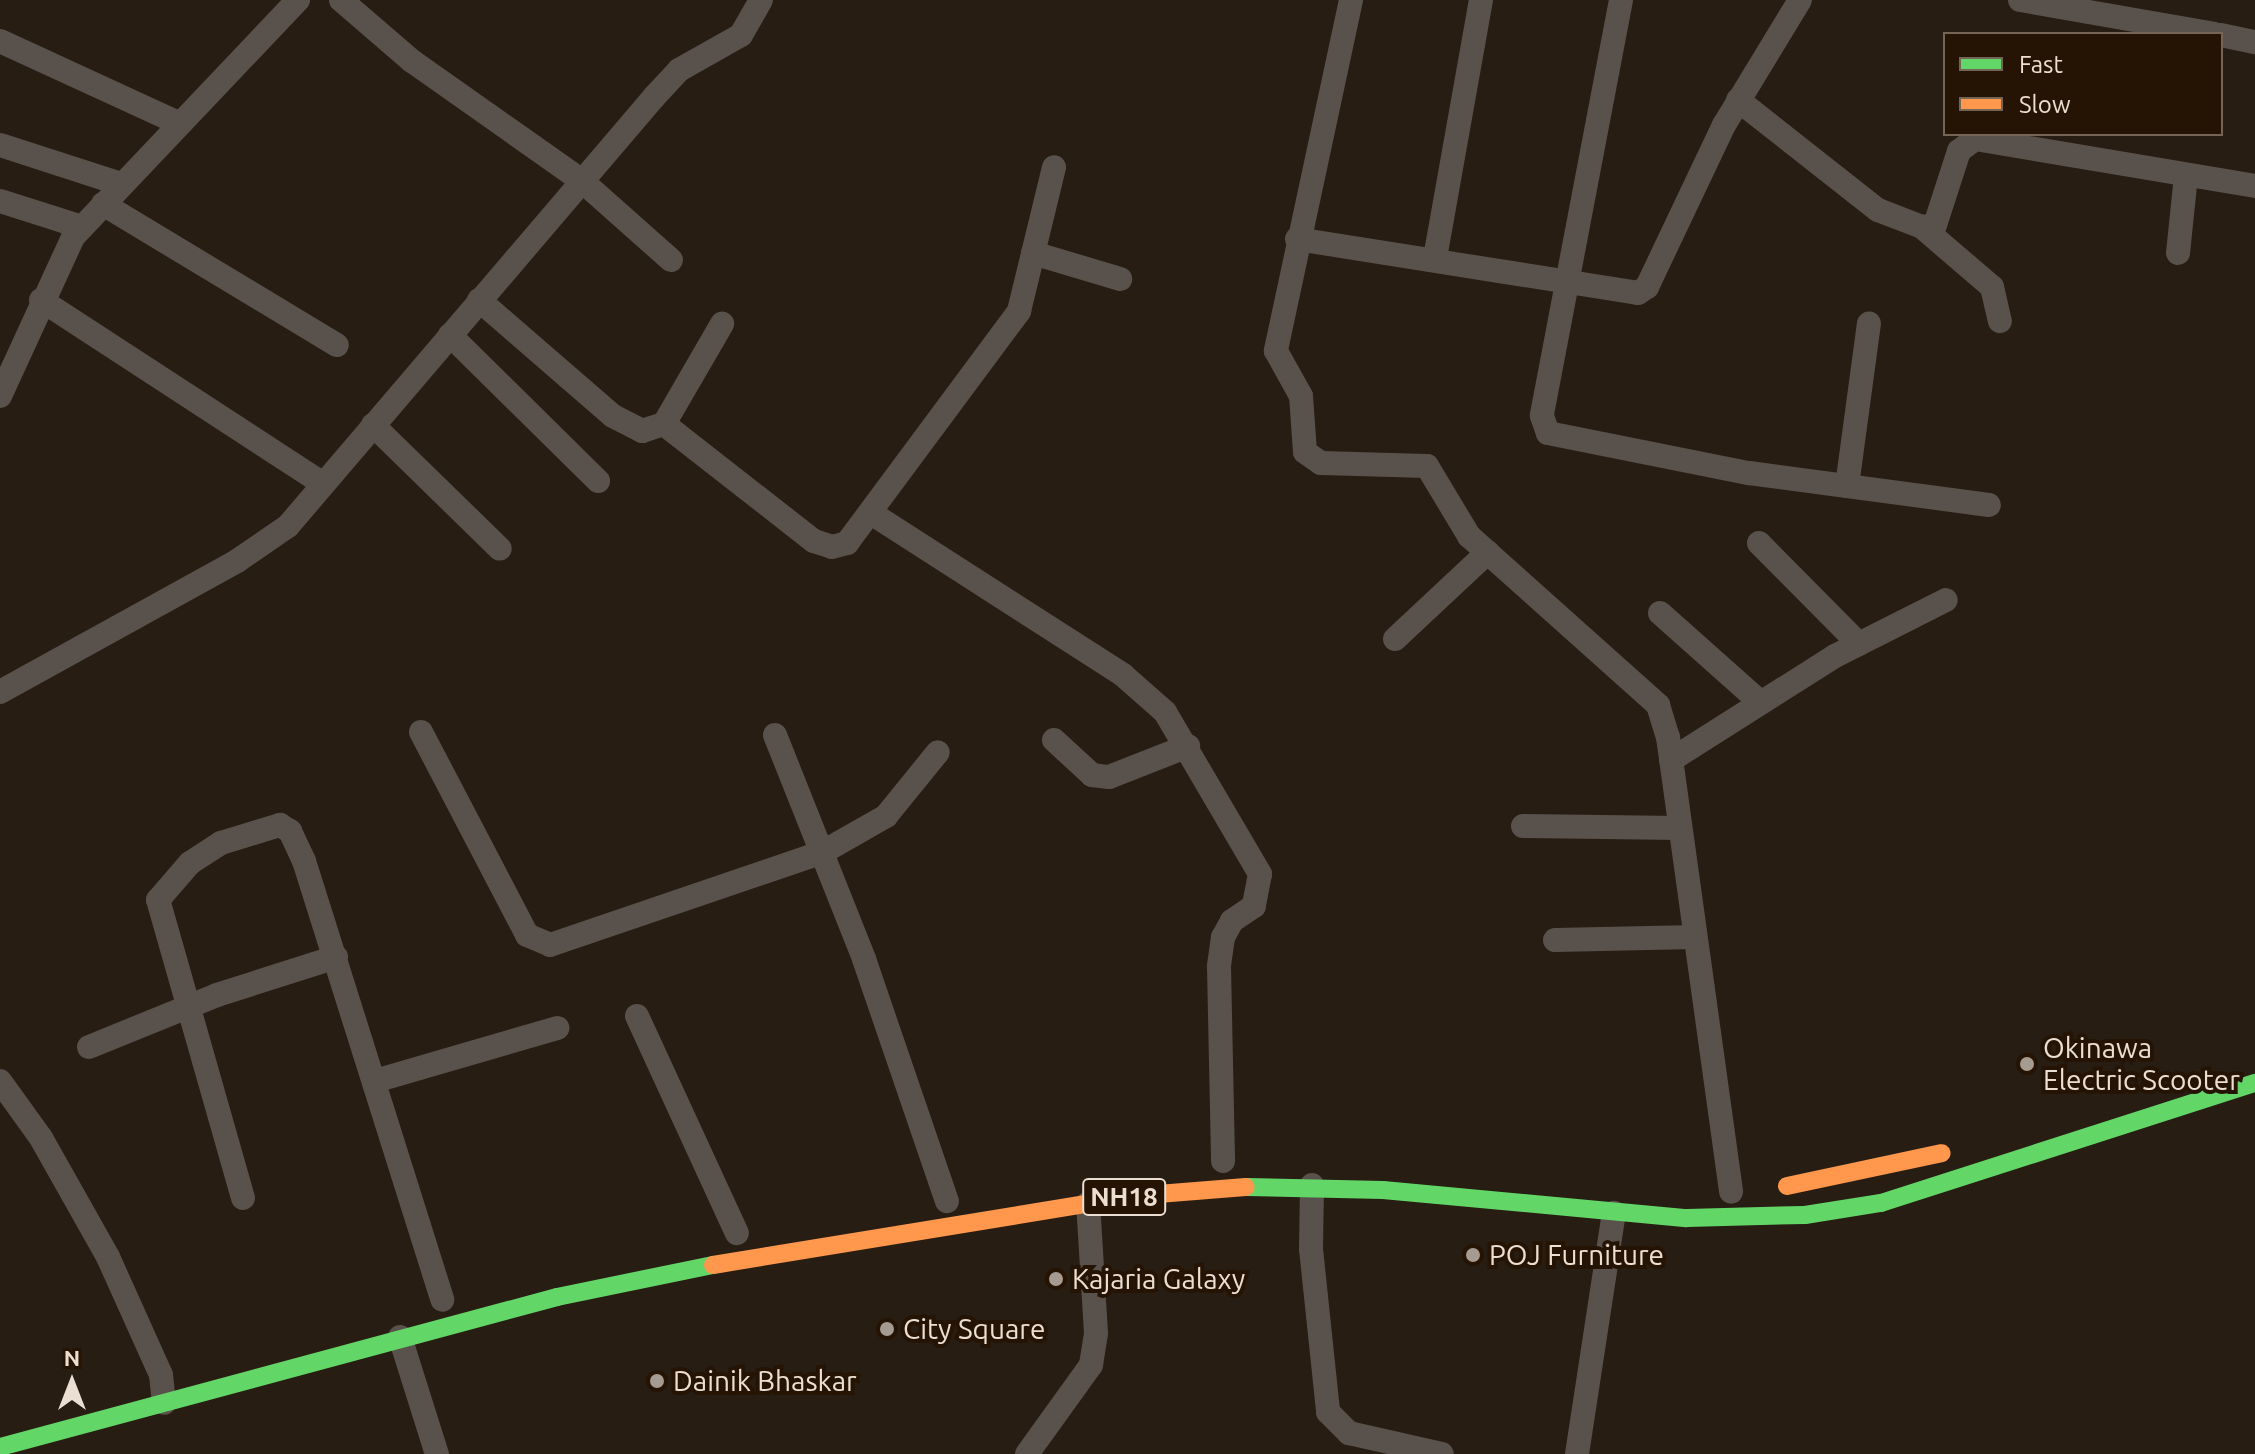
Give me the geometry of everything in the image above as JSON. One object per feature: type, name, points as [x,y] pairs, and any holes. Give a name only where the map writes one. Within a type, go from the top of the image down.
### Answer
[{"type":"highway","name":"NH18","points":[[4,1449],[400,1337],[692,1267],[1088,1203],[1191,1190],[1312,1185],[1614,1213],[1737,1218],[1881,1203],[2255,1083]]},
{"type":"highway","points":[[1723,1192],[1882,1170],[1966,1146]]},
{"type":"highway","name":"NH18","points":[[1197,1163],[1248,1160]]},
{"type":"highway","points":[[940,1203],[973,1197]]},
{"type":"highway","points":[[711,1237],[744,1232]]},
{"type":"highway","points":[[415,1307],[450,1298]]},
{"type":"street","points":[[0,396],[41,300],[82,227],[298,0]]},
{"type":"street","points":[[341,0],[412,61],[582,181],[671,260]]},
{"type":"street","points":[[0,692],[266,543],[323,484],[679,70],[741,35],[761,0]]},
{"type":"street","points":[[1351,0],[1297,239],[1276,351],[1301,396],[1305,452],[1321,463],[1427,466],[1456,522],[1658,705],[1671,760],[1695,937],[1723,1192]]},
{"type":"street","points":[[1435,258],[1481,0]]},
{"type":"street","points":[[1621,0],[1542,416],[1548,433],[1847,486],[1989,505]]},
{"type":"street","points":[[1297,239],[1569,280],[1622,293],[1647,287],[1738,100],[1800,0]]},
{"type":"street","points":[[2020,0],[2132,10],[2207,32]]},
{"type":"street","points":[[2223,35],[2255,42]]},
{"type":"street","points":[[0,41],[178,123]]},
{"type":"street","points":[[1738,100],[1878,210],[1922,227],[1992,287],[2000,321]]},
{"type":"street","points":[[1922,227],[1935,225],[1959,151],[1975,139],[2255,186]]},
{"type":"street","points":[[0,145],[121,184]]},
{"type":"street","points":[[664,424],[814,541],[832,547],[847,543],[874,515],[1008,331],[1033,253],[1054,167]]},
{"type":"street","points":[[2178,253],[2186,176]]},
{"type":"street","points":[[0,201],[82,227]]},
{"type":"street","points":[[103,204],[337,345]]},
{"type":"street","points":[[1033,253],[1120,279]]},
{"type":"street","points":[[41,300],[323,484]]},
{"type":"street","points":[[479,300],[613,416],[642,431],[664,424],[722,324]]},
{"type":"street","points":[[1847,486],[1869,323]]},
{"type":"street","points":[[450,335],[598,481]]},
{"type":"street","points":[[373,425],[500,549]]},
{"type":"street","points":[[874,515],[1123,675],[1165,712],[1188,746],[1260,874],[1254,906],[1232,921],[1223,937],[1219,967],[1223,1161]]},
{"type":"street","points":[[1759,543],[1859,644]]},
{"type":"street","points":[[1395,639],[1488,552]]},
{"type":"street","points":[[1671,760],[1859,644],[1946,600]]},
{"type":"street","points":[[1660,613],[1761,703]]},
{"type":"street","points":[[421,732],[527,935],[539,944],[576,940],[823,852],[886,816],[938,752]]},
{"type":"street","points":[[775,735],[823,852],[940,1203]]},
{"type":"street","points":[[1054,740],[1092,775],[1109,777],[1188,746]]},
{"type":"street","points":[[243,1198],[158,900],[190,863],[250,830],[280,825],[290,831],[336,957],[450,1298]]},
{"type":"street","points":[[1523,826],[1680,828]]},
{"type":"street","points":[[1555,940],[1695,937]]},
{"type":"street","points":[[89,1047],[187,1008],[336,957]]},
{"type":"street","points":[[637,1016],[744,1232]]},
{"type":"street","points":[[375,1081],[557,1028]]},
{"type":"street","points":[[0,1081],[84,1211],[161,1375],[164,1403]]},
{"type":"street","points":[[1312,1185],[1311,1249],[1328,1412],[1349,1433],[1442,1454]]},
{"type":"street","points":[[1027,1454],[1091,1365],[1096,1333],[1088,1203]]},
{"type":"street","points":[[1577,1454],[1614,1213]]},
{"type":"street","points":[[400,1337],[437,1454]]},
{"type":"traffic: fast","points":[[1246,1187],[1383,1190],[1687,1218],[1805,1215],[1881,1203],[2255,1083]]},
{"type":"traffic: fast","points":[[0,1447],[557,1297],[713,1265]]},
{"type":"traffic: slow","points":[[1787,1186],[1942,1153]]},
{"type":"traffic: slow","points":[[713,1265],[1133,1196],[1246,1187]]},
{"type":"place","name":"Okinawa Electric Scooter","points":[[2027,1064]]},
{"type":"place","name":"POJ Furniture","points":[[1473,1255]]},
{"type":"place","name":"Kajaria Galaxy","points":[[1056,1279]]},
{"type":"place","name":"City Square","points":[[887,1329]]},
{"type":"place","name":"Dainik Bhaskar","points":[[657,1381]]}]
